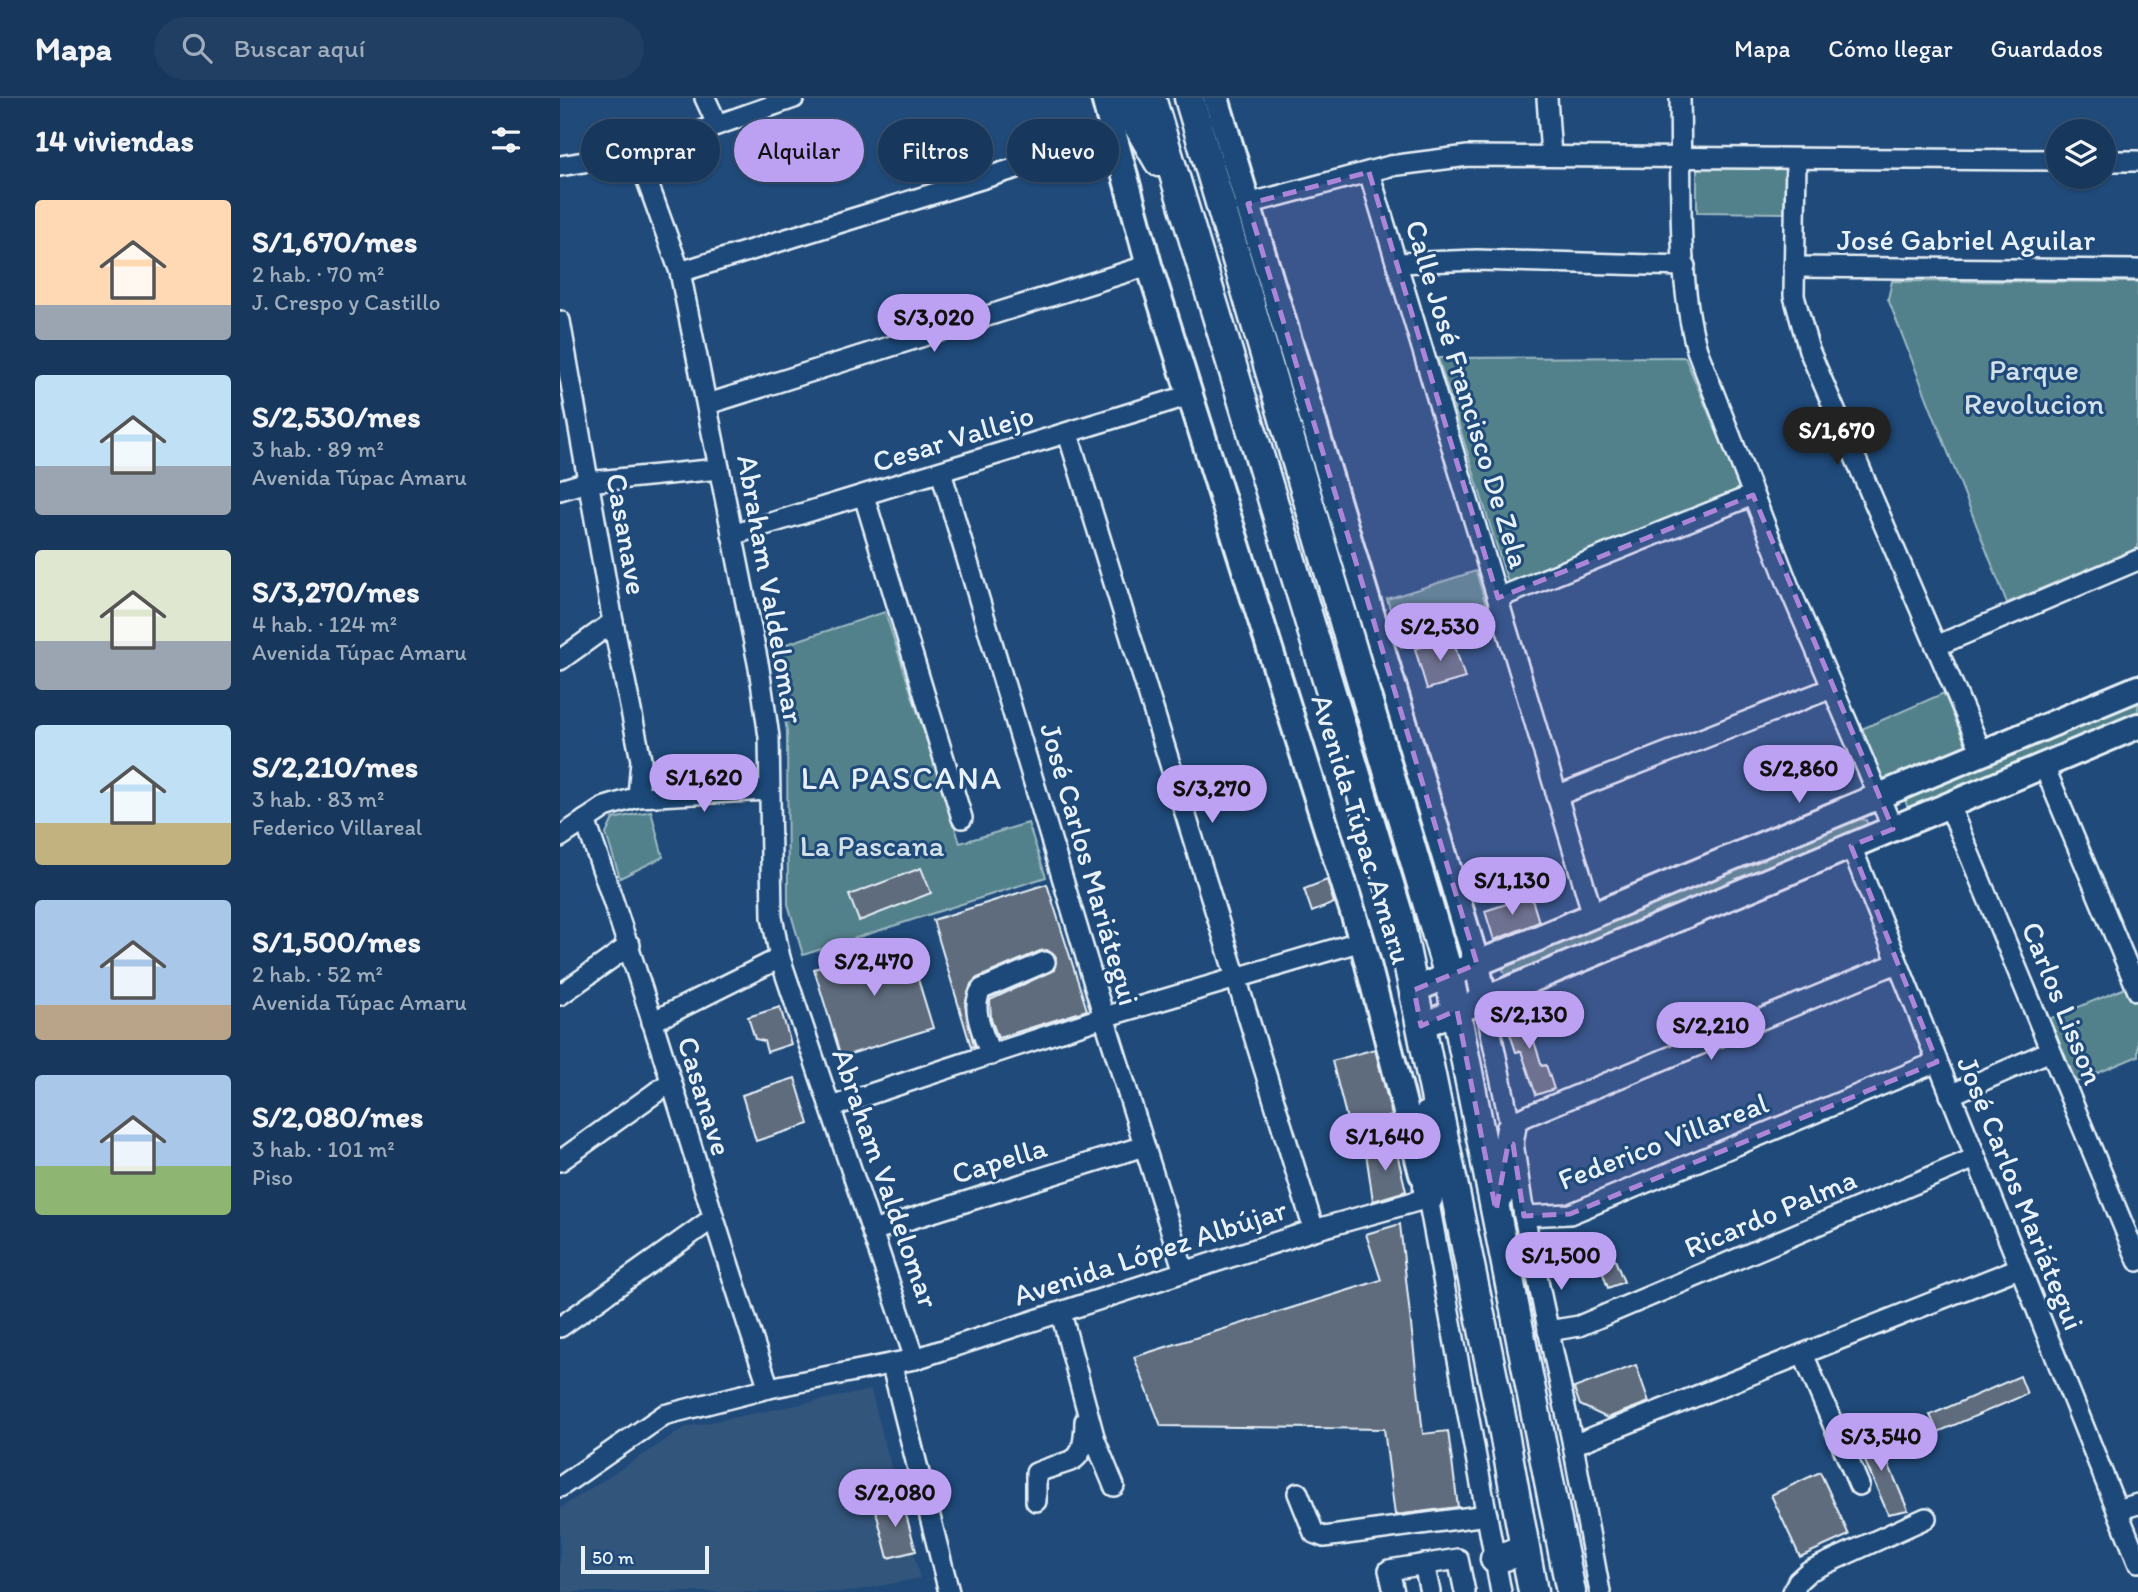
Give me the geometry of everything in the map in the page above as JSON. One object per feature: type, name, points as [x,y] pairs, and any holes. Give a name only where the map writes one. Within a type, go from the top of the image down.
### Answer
[{"type":"highway","points":[[1122,98],[1184,205]]},
{"type":"highway","name":"Avenida Túpac Amaru","points":[[1151,98],[1398,914],[1533,1592]]},
{"type":"highway","name":"Avenida Túpac Amaru","points":[[1189,98],[1449,976],[1571,1592]]},
{"type":"highway","points":[[1428,1054],[1428,1198]]},
{"type":"highway","points":[[1496,1211],[1511,1126]]},
{"type":"highway","points":[[1495,1559],[1525,1550]]},
{"type":"main road","name":"Avenida Túpac Amaru","points":[[1104,98],[1109,119]]},
{"type":"main road","points":[[1216,98],[1477,964],[1484,999]]},
{"type":"main road","name":"Avenida Túpac Amaru","points":[[1119,156],[1149,265],[1279,668],[1362,941],[1428,1198]]},
{"type":"main road","points":[[1414,990],[2138,688]]},
{"type":"main road","points":[[1421,1026],[2138,726]]},
{"type":"street","points":[[705,98],[715,119]]},
{"type":"street","points":[[720,123],[794,98]]},
{"type":"street","points":[[1547,98],[1551,156]]},
{"type":"street","points":[[1680,98],[1685,266],[1691,332],[1696,350],[1832,688],[1893,829]]},
{"type":"street","points":[[1248,204],[1369,172],[1440,158],[1682,156],[1796,160],[2046,160]]},
{"type":"street","points":[[1796,160],[1794,296],[1809,350],[1982,753]]},
{"type":"street","points":[[2116,160],[2138,161]]},
{"type":"street","points":[[560,166],[581,162]]},
{"type":"street","points":[[680,272],[1007,171]]},
{"type":"street","name":"Calle José Francisco De Zela","points":[[1369,172],[1593,915]]},
{"type":"street","name":"Abraham Valdelomar","points":[[647,182],[680,272],[759,668],[769,737],[772,917],[780,958],[915,1359]]},
{"type":"street","points":[[1397,263],[1477,260],[1685,266]]},
{"type":"street","points":[[708,404],[1149,265]]},
{"type":"street","name":"José Gabriel Aguilar","points":[[1794,267],[2138,270]]},
{"type":"street","name":"Casanave","points":[[560,321],[587,482],[641,760],[638,797]]},
{"type":"street","name":"Cesar Vallejo","points":[[732,535],[1068,434],[1190,394]]},
{"type":"street","points":[[1068,434],[1314,1230]]},
{"type":"street","points":[[560,490],[587,482],[719,469]]},
{"type":"street","name":"José Carlos Mariátegui","points":[[941,472],[1104,1017],[1184,1272]]},
{"type":"street","points":[[1498,598],[1753,495]]},
{"type":"street","points":[[864,496],[962,818]]},
{"type":"street","points":[[1936,646],[2138,560]]},
{"type":"street","points":[[560,660],[613,622]]},
{"type":"street","points":[[1556,796],[1832,688]]},
{"type":"street","points":[[2043,766],[2138,991]]},
{"type":"street","points":[[560,837],[605,807],[638,797],[769,790]]},
{"type":"street","name":"Carlos Lisson","points":[[1949,805],[2138,1261]]},
{"type":"street","name":"Casanave","points":[[585,820],[630,945],[669,1083],[769,1388]]},
{"type":"street","name":"José Carlos Mariátegui","points":[[1851,846],[2138,1562]]},
{"type":"street","points":[[831,1107],[1104,1017],[1362,941]]},
{"type":"street","points":[[560,995],[630,945]]},
{"type":"street","points":[[652,1023],[780,958]]},
{"type":"street","points":[[991,1055],[978,1018],[978,993],[1045,962]]},
{"type":"street","points":[[1511,1126],[1897,963]]},
{"type":"street","points":[[1484,999],[1511,1126],[1524,1216],[1573,1445],[1600,1592]]},
{"type":"street","points":[[1950,1095],[2050,1051]]},
{"type":"street","name":"Federico Villareal","points":[[1524,1216],[1570,1214],[1937,1062]]},
{"type":"street","points":[[560,1161],[669,1083]]},
{"type":"street","name":"Capella","points":[[872,1231],[1144,1146]]},
{"type":"street","name":"Ricardo Palma","points":[[1548,1331],[1579,1326],[1975,1158]]},
{"type":"street","name":"Avenida López Albújar","points":[[560,1487],[664,1415],[769,1388],[892,1366],[1314,1230],[1428,1198]]},
{"type":"street","name":"Avenida Túpac Amaru","points":[[1428,1198],[1501,1592]]},
{"type":"street","points":[[560,1327],[712,1219]]},
{"type":"street","points":[[1573,1445],[2019,1268]]},
{"type":"street","points":[[1061,1313],[1085,1402],[1114,1486]]},
{"type":"street","points":[[1803,1354],[1859,1485]]},
{"type":"street","points":[[892,1366],[949,1592]]},
{"type":"street","points":[[1036,1501],[1036,1473],[1073,1463],[1084,1449],[1085,1402]]},
{"type":"street","points":[[1298,1493],[1314,1533],[1324,1537],[1487,1515]]},
{"type":"street","points":[[2117,1510],[2138,1504]]},
{"type":"street","points":[[1793,1592],[1798,1581],[1809,1571],[1926,1518]]},
{"type":"street","points":[[1394,1592],[1389,1570],[1458,1559],[1465,1592]]},
{"type":"street","points":[[1424,1564],[1430,1592]]},
{"type":"highlighted area","points":[[1369,172],[1498,598],[1753,495],[1893,829],[1851,846],[1937,1062],[1570,1214],[1524,1216],[1513,1144],[1508,1144],[1496,1211],[1457,1010],[1421,1026],[1414,990],[1477,964],[1248,204]]},
{"type":"shaded area","points":[[871,1390],[920,1578],[849,1592],[560,1592],[560,1508],[686,1427]]},
{"type":"green space","points":[[1697,167],[1785,167],[1784,213],[1697,212]]},
{"type":"green space","name":"Parque Revolucion","points":[[1892,281],[2138,282],[2138,548],[2007,603],[1888,299]]},
{"type":"green space","points":[[1685,357],[1741,489],[1515,590],[1509,586],[1438,358]]},
{"type":"green space","points":[[1476,571],[1490,619],[1401,647],[1387,599]]},
{"type":"green space","name":"La Pascana","points":[[885,612],[960,843],[1028,823],[1046,877],[803,955],[788,904],[787,732],[774,648]]},
{"type":"green space","points":[[1944,693],[1970,754],[1883,792],[1857,731]]},
{"type":"green space","points":[[2138,699],[2138,717],[1924,805],[1908,808],[1905,800],[1919,789]]},
{"type":"green space","points":[[651,811],[663,857],[620,878],[606,834],[613,819]]},
{"type":"green space","points":[[1854,818],[1866,820],[1869,827],[1507,980],[1500,962]]},
{"type":"green space","points":[[2135,984],[2138,991],[2138,1056],[2065,1087],[2039,1023]]},
{"type":"building","points":[[1452,637],[1465,678],[1427,689],[1415,649]]},
{"type":"building","points":[[921,868],[931,893],[859,921],[849,895]]},
{"type":"building","points":[[1327,880],[1334,903],[1312,912],[1304,889]]},
{"type":"building","points":[[1047,884],[1087,1010],[998,1038],[991,1019],[990,1000],[1054,970],[1056,957],[1047,950],[1040,951],[977,978],[971,984],[965,1005],[974,1046],[971,1047],[933,920]]},
{"type":"building","points":[[1531,896],[1539,922],[1494,940],[1485,911]]},
{"type":"building","points":[[906,940],[933,1028],[841,1057],[814,969]]},
{"type":"building","points":[[780,1007],[791,1044],[767,1052],[764,1041],[755,1039],[748,1017]]},
{"type":"building","points":[[1524,1010],[1542,1066],[1546,1065],[1554,1089],[1536,1095],[1521,1051],[1516,1052],[1504,1016]]},
{"type":"building","points":[[1375,1049],[1392,1116],[1349,1127],[1332,1061]]},
{"type":"building","points":[[795,1078],[809,1124],[756,1141],[742,1095]]},
{"type":"building","points":[[1395,1145],[1406,1191],[1373,1201],[1366,1153]]},
{"type":"building","points":[[1400,1224],[1423,1434],[1448,1431],[1458,1507],[1395,1515],[1384,1429],[1161,1426],[1134,1357],[1381,1280],[1366,1234]]},
{"type":"building","points":[[1613,1255],[1624,1282],[1608,1288],[1600,1265]]},
{"type":"building","points":[[1636,1365],[1649,1402],[1607,1418],[1580,1405],[1574,1388]]},
{"type":"building","points":[[2020,1376],[2027,1394],[1938,1432],[1930,1415]]},
{"type":"building","points":[[1874,1430],[1908,1510],[1888,1514],[1855,1438]]},
{"type":"building","points":[[1820,1472],[1849,1535],[1800,1557],[1771,1495]]},
{"type":"building","points":[[902,1500],[916,1551],[888,1558],[875,1508]]},
{"type":"district","name":"LA PASCANA","points":[[902,778]]}]
